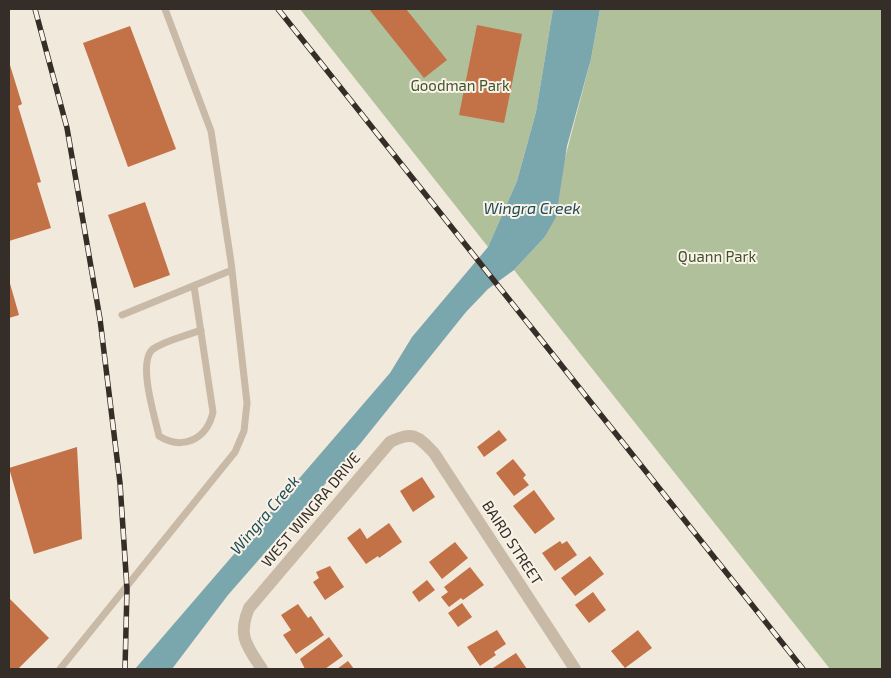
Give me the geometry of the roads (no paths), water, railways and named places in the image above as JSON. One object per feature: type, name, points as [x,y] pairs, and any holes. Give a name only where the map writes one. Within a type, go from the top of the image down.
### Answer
[{"type":"street","name":"WEST WINGRA DRIVE","points":[[262,669],[245,642],[242,625],[249,608],[390,442],[406,435],[419,438]]},
{"type":"street","name":"BAIRD STREET","points":[[419,438],[434,453],[575,669]]},
{"type":"lane","points":[[60,669],[235,452],[241,438],[247,403],[232,270],[210,131],[165,9]]},
{"type":"lane","points":[[122,315],[232,270]]},
{"type":"lane","points":[[194,286],[213,412],[207,429],[194,440],[176,443],[159,436],[146,372],[146,359],[155,348],[200,330]]},
{"type":"water","name":"Wingra Creek","points":[[553,9],[600,9],[591,59],[567,146],[556,217],[544,238],[514,270],[488,289],[466,312],[360,444],[228,595],[172,669],[135,669],[390,373],[412,337],[488,247],[517,181],[536,112]]},
{"type":"railway","points":[[35,9],[67,128],[100,319],[120,483],[127,589],[125,669]]},
{"type":"railway","points":[[278,9],[803,669]]},
{"type":"park label","name":"Goodman Park","points":[[460,86]]},
{"type":"park label","name":"Quann Park","points":[[717,257]]}]
